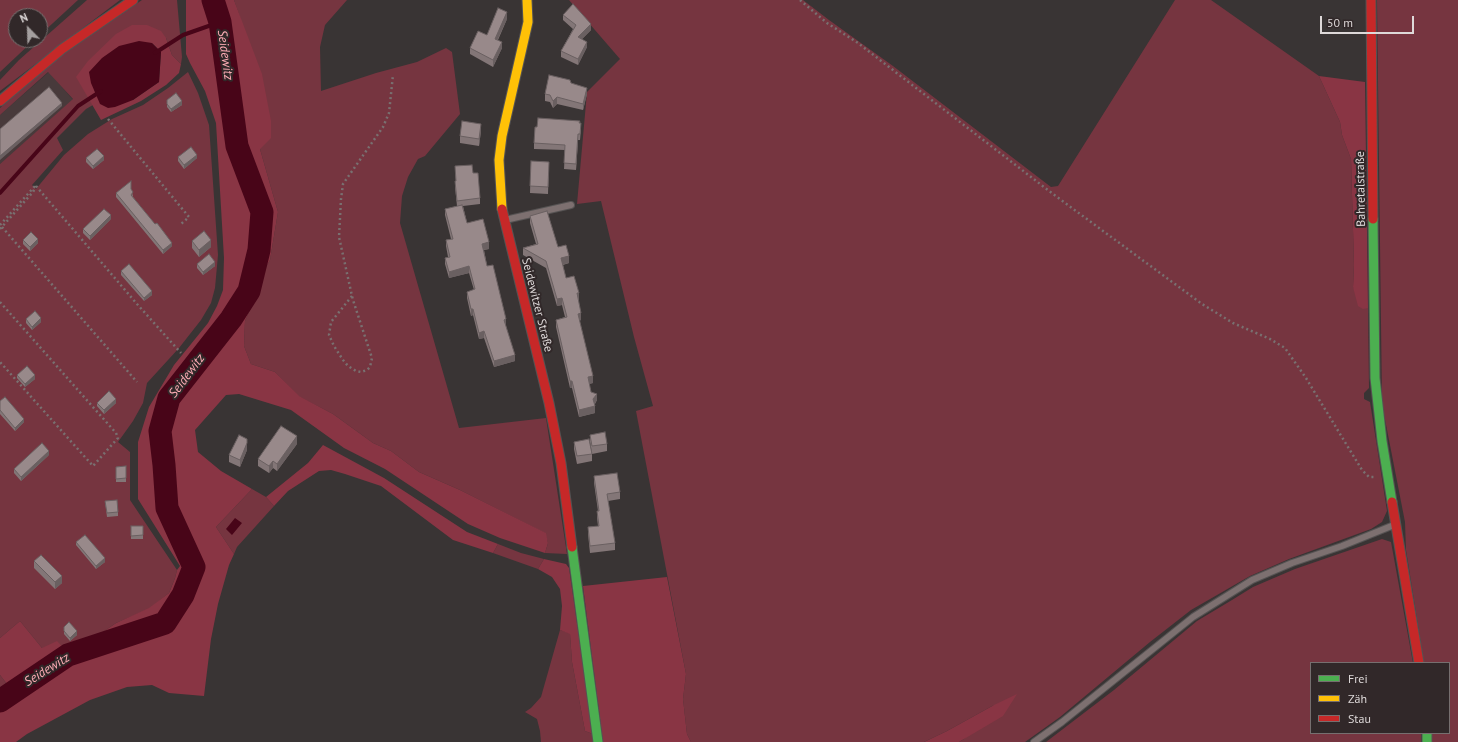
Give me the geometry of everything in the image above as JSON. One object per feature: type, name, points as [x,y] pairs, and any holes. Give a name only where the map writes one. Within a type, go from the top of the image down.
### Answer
[{"type":"street","points":[[0,101],[62,49],[133,0]]},
{"type":"street","name":"Seidewitzer Straße","points":[[527,0],[528,22],[502,136],[500,154],[500,184],[504,220],[549,403],[561,463],[598,742]]},
{"type":"street","name":"Bahretalstraße","points":[[1371,0],[1375,378],[1382,440],[1390,479],[1419,662]]},
{"type":"lane","points":[[504,220],[572,205]]},
{"type":"lane","points":[[1034,742],[1062,722],[1193,617],[1235,590],[1252,580],[1292,563],[1342,546],[1397,524]]},
{"type":"path","points":[[800,0],[827,23],[858,43],[1053,194],[1202,304],[1233,322],[1270,339],[1285,348],[1306,378],[1362,470],[1369,476],[1390,479]]},
{"type":"path","points":[[352,296],[331,322],[330,335],[334,346],[343,360],[356,371],[361,372],[368,370],[372,358],[352,296],[339,237],[343,184],[383,127],[389,113],[393,75]]},
{"type":"path","points":[[108,120],[189,216],[181,224]]},
{"type":"path","points":[[137,382],[1,227],[36,186],[181,353]]},
{"type":"path","points":[[0,302],[116,433],[118,438],[93,466],[0,362]]},
{"type":"shaded area","points":[[0,0],[78,0],[48,28],[48,8],[8,8],[8,48],[26,48],[0,72]]},
{"type":"shaded area","points":[[87,0],[120,0],[0,91],[0,80],[19,60],[33,48],[48,48],[48,34]]},
{"type":"shaded area","points":[[142,0],[177,0],[182,57],[181,64],[172,55],[166,38],[77,77],[93,105],[86,109],[57,138],[63,150],[32,185],[36,189],[64,155],[88,134],[112,119],[143,105],[188,72],[198,93],[209,125],[218,255],[215,288],[211,303],[201,320],[179,348],[147,383],[143,403],[133,421],[118,442],[130,452],[130,500],[177,570],[169,593],[149,609],[116,623],[87,643],[66,652],[42,648],[20,621],[0,638],[0,164],[73,99],[48,72],[0,115],[0,108],[59,57]]},
{"type":"shaded area","points":[[186,0],[234,0],[262,74],[271,121],[271,138],[260,149],[278,212],[270,260],[261,276],[254,301],[245,321],[244,346],[251,364],[275,372],[299,396],[333,414],[373,443],[391,451],[419,472],[460,490],[546,533],[548,543],[545,553],[500,538],[468,524],[385,469],[344,448],[291,410],[239,394],[226,395],[195,430],[198,452],[221,471],[252,489],[216,527],[234,554],[229,565],[218,604],[211,639],[204,696],[169,693],[152,685],[127,687],[90,700],[27,734],[16,742],[0,742],[0,694],[10,688],[0,675],[0,638],[20,621],[42,648],[57,641],[67,652],[87,643],[116,623],[149,608],[169,593],[177,570],[180,566],[138,499],[138,442],[149,407],[174,365],[208,323],[223,290],[224,258],[216,123],[205,91],[186,54]]},
{"type":"shaded area","points":[[234,0],[347,0],[325,25],[320,47],[321,91],[376,73],[417,62],[446,48],[452,52],[460,114],[425,156],[418,159],[408,177],[402,196],[400,223],[459,428],[546,418],[567,554],[545,553],[548,543],[545,533],[460,490],[419,472],[391,451],[373,443],[333,414],[298,396],[275,372],[251,364],[244,346],[245,321],[254,301],[261,276],[270,260],[278,212],[260,149],[240,17]]},
{"type":"shaded area","points":[[569,0],[803,0],[893,66],[1051,187],[1058,186],[1175,0],[1211,0],[1319,76],[1340,122],[1342,135],[1351,159],[1354,265],[1353,287],[1368,308],[1369,388],[1364,393],[1364,399],[1370,402],[1387,511],[1382,522],[1371,529],[1289,559],[1250,576],[1191,610],[1060,717],[1025,742],[959,742],[964,739],[994,705],[924,742],[691,742],[687,734],[683,699],[686,674],[636,411],[653,406],[634,337],[601,201],[577,204],[587,92],[620,59]]},
{"type":"shaded area","points":[[1377,0],[1458,0],[1458,742],[1431,742],[1431,734],[1450,734],[1450,662],[1424,662],[1406,550],[1405,522],[1382,404]]},
{"type":"shaded area","points":[[132,25],[147,25],[161,31],[166,38],[172,55],[181,64],[179,73],[166,85],[141,101],[101,120],[76,77],[88,61],[116,34]],"holes":[[[152,43],[161,52],[159,82],[133,100],[96,95],[90,74]]]},
{"type":"shaded area","points":[[139,41],[152,43],[161,52],[159,82],[133,100],[115,107],[108,108],[100,104],[91,83],[89,72],[102,58],[119,46]]},
{"type":"shaded area","points":[[49,72],[73,100],[0,164],[0,115]]},
{"type":"shaded area","points":[[1319,76],[1365,82],[1368,308],[1363,309],[1358,306],[1353,287],[1354,265],[1351,159],[1342,135],[1340,122]]},
{"type":"shaded area","points":[[323,445],[384,478],[467,532],[498,544],[493,553],[453,540],[381,486],[331,470],[319,471],[288,491],[274,506],[266,497],[308,463]]},
{"type":"shaded area","points":[[252,489],[266,497],[274,506],[237,547],[234,554],[216,527]]},
{"type":"shaded area","points":[[235,518],[242,523],[232,535],[226,529]]},
{"type":"shaded area","points":[[1382,539],[1391,542],[1413,662],[1310,662],[1310,734],[1421,734],[1421,742],[1046,742],[1114,690],[1197,621],[1253,587],[1295,569]]},
{"type":"shaded area","points":[[498,544],[521,553],[544,559],[538,569],[493,553]]},
{"type":"shaded area","points":[[544,559],[566,564],[569,568],[593,734],[585,731],[572,662],[570,634],[560,630],[562,606],[560,589],[552,577],[538,569]]},
{"type":"shaded area","points":[[667,577],[686,674],[683,699],[687,734],[691,742],[603,742],[583,586]]},
{"type":"shaded area","points":[[560,630],[570,633],[572,662],[585,731],[593,734],[594,742],[541,742],[537,719],[525,712],[541,697]]},
{"type":"shaded area","points":[[0,675],[10,688],[0,694]]},
{"type":"shaded area","points":[[1017,694],[1003,716],[959,742],[924,742],[994,705]]},
{"type":"building","points":[[573,4],[591,24],[578,37],[587,42],[578,59],[561,51],[576,25],[563,15]]},
{"type":"building","points":[[498,8],[507,12],[495,39],[502,42],[493,60],[470,48],[478,31],[487,35]]},
{"type":"building","points":[[549,75],[570,80],[571,83],[587,88],[583,104],[557,97],[553,101],[550,95],[545,94]]},
{"type":"building","points":[[49,87],[62,103],[0,156],[0,129]]},
{"type":"building","points":[[176,93],[182,101],[171,109],[167,104],[167,100]]},
{"type":"building","points":[[538,118],[580,121],[580,134],[578,134],[576,164],[564,163],[565,145],[534,143],[535,127],[537,127]]},
{"type":"building","points":[[462,121],[481,124],[479,139],[460,136]]},
{"type":"building","points":[[191,147],[197,155],[184,165],[178,157]]},
{"type":"building","points":[[97,149],[104,156],[93,166],[86,158]]},
{"type":"building","points":[[531,161],[549,162],[548,187],[530,186]]},
{"type":"building","points":[[472,165],[473,173],[478,173],[480,198],[457,201],[455,166]]},
{"type":"building","points":[[131,181],[131,189],[133,192],[131,195],[155,224],[157,223],[172,243],[163,250],[116,193]]},
{"type":"building","points":[[462,205],[467,223],[483,219],[489,242],[482,244],[487,266],[493,265],[506,319],[504,320],[515,355],[494,361],[484,331],[479,333],[473,309],[471,309],[467,292],[475,289],[469,266],[449,272],[445,258],[450,257],[446,240],[453,239],[445,209]]},
{"type":"building","points":[[104,209],[111,215],[90,236],[83,229]]},
{"type":"building","points":[[547,211],[558,247],[566,245],[569,256],[561,258],[566,278],[574,276],[579,293],[577,293],[581,313],[578,314],[593,376],[588,377],[591,392],[597,394],[593,399],[595,406],[579,410],[572,381],[570,381],[556,320],[567,317],[562,298],[557,299],[546,261],[523,248],[538,244],[530,216]]},
{"type":"building","points":[[204,231],[211,240],[199,250],[192,241]]},
{"type":"building","points":[[31,232],[38,239],[30,247],[23,240]]},
{"type":"building","points":[[209,254],[215,262],[203,272],[197,264]]},
{"type":"building","points":[[129,264],[152,291],[144,298],[121,271]]},
{"type":"building","points":[[35,311],[41,318],[32,327],[26,319]]},
{"type":"building","points":[[27,366],[35,375],[25,384],[17,375]]},
{"type":"building","points":[[109,391],[116,399],[104,410],[97,403]]},
{"type":"building","points":[[5,397],[24,419],[15,428],[0,410],[0,401]]},
{"type":"building","points":[[281,426],[297,436],[277,464],[273,461],[269,466],[258,459]]},
{"type":"building","points":[[605,432],[607,444],[592,446],[590,435]]},
{"type":"building","points":[[239,435],[247,439],[247,443],[240,460],[229,455]]},
{"type":"building","points":[[589,439],[592,454],[577,456],[574,442]]},
{"type":"building","points":[[42,443],[49,451],[21,477],[14,469]]},
{"type":"building","points":[[126,466],[126,478],[116,479],[116,467]]},
{"type":"building","points":[[617,473],[620,492],[607,494],[615,543],[590,546],[588,527],[599,526],[597,511],[599,511],[594,476]]},
{"type":"building","points":[[117,500],[118,512],[107,513],[105,501]]},
{"type":"building","points":[[131,526],[143,526],[143,535],[131,536]]},
{"type":"building","points":[[85,535],[105,558],[96,566],[76,542]]},
{"type":"building","points":[[41,555],[62,576],[55,582],[34,561]]},
{"type":"building","points":[[69,622],[77,631],[70,638],[64,631],[64,627]]},
{"type":"waterway","name":"Seidewitz","points":[[0,701],[68,655],[165,623],[183,595],[194,567],[167,508],[160,431],[169,398],[231,319],[249,291],[259,250],[262,212],[237,146],[220,22],[213,0]]},
{"type":"waterway","points":[[155,53],[183,35],[220,22]]},
{"type":"waterway","points":[[0,193],[78,106],[101,91]]},
{"type":"traffic: fast","points":[[1373,219],[1375,378],[1382,441],[1392,502]]},
{"type":"traffic: fast","points":[[572,547],[598,742]]},
{"type":"traffic: fast","points":[[1427,734],[1427,742]]},
{"type":"traffic: slow","points":[[502,209],[499,160],[502,136],[528,22],[527,0]]},
{"type":"traffic: jam","points":[[0,101],[62,49],[133,0]]},
{"type":"traffic: jam","points":[[1371,0],[1373,219]]},
{"type":"traffic: jam","points":[[502,209],[549,403],[561,463],[572,547]]},
{"type":"traffic: jam","points":[[1392,502],[1419,662]]}]
